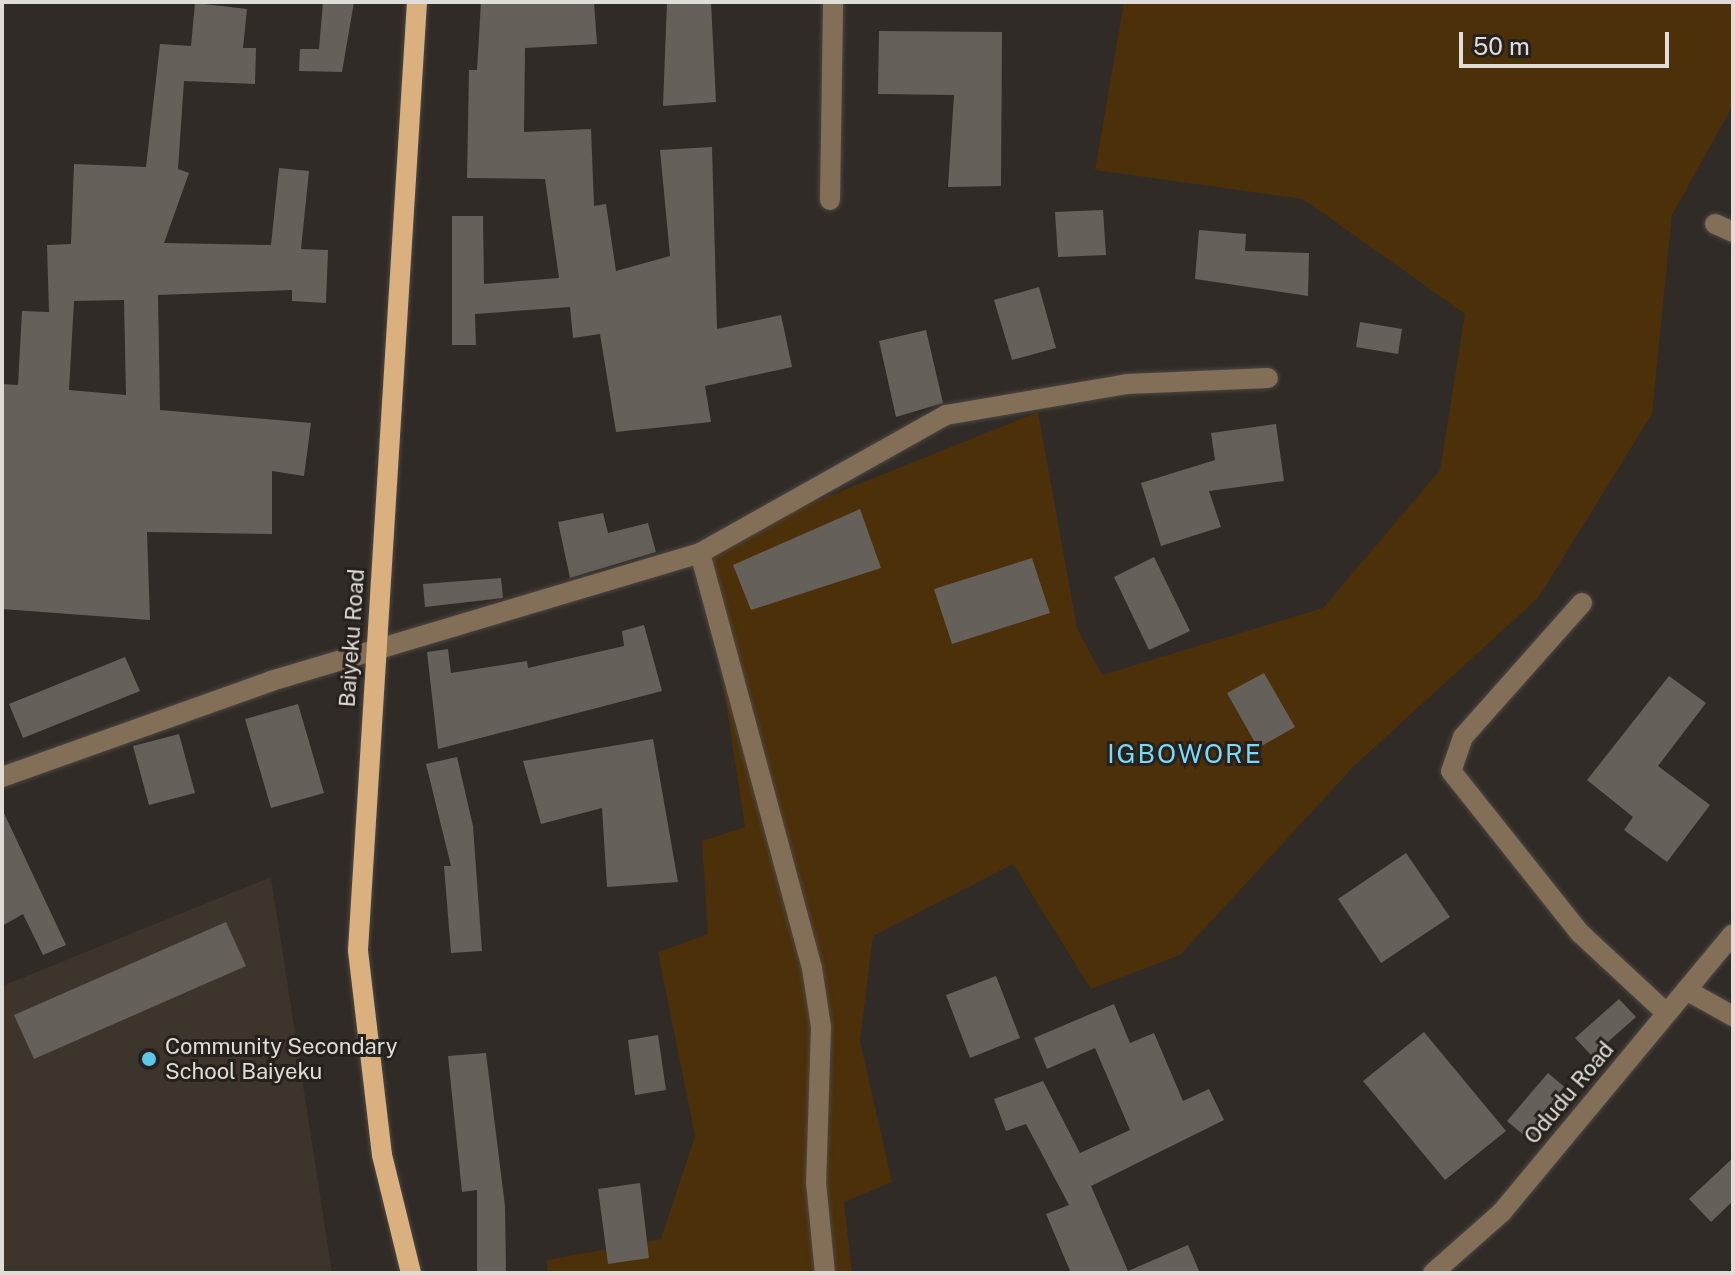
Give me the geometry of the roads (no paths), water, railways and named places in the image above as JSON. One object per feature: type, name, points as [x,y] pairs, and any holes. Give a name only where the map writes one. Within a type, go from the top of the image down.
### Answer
[{"type":"main road","name":"Baiyeku Road","points":[[411,1273],[382,1155],[358,950],[417,2]]},
{"type":"street","points":[[830,200],[833,2]]},
{"type":"street","points":[[2,775],[107,734],[700,553],[946,415],[1127,384],[1268,378]]},
{"type":"street","points":[[700,553],[812,968],[821,1027],[816,1182],[825,1273]]},
{"type":"street","points":[[1582,603],[1463,737],[1451,771],[1580,933],[1666,1013]]},
{"type":"street","name":"Odudu Road","points":[[1433,1273],[1502,1212],[1733,934]]},
{"type":"street","points":[[1686,990],[1733,1016]]},
{"type":"place","name":"Community Secondary School Baiyeku","points":[[149,1059]]},
{"type":"district","name":"IGBOWORE","points":[[1185,754]]}]
